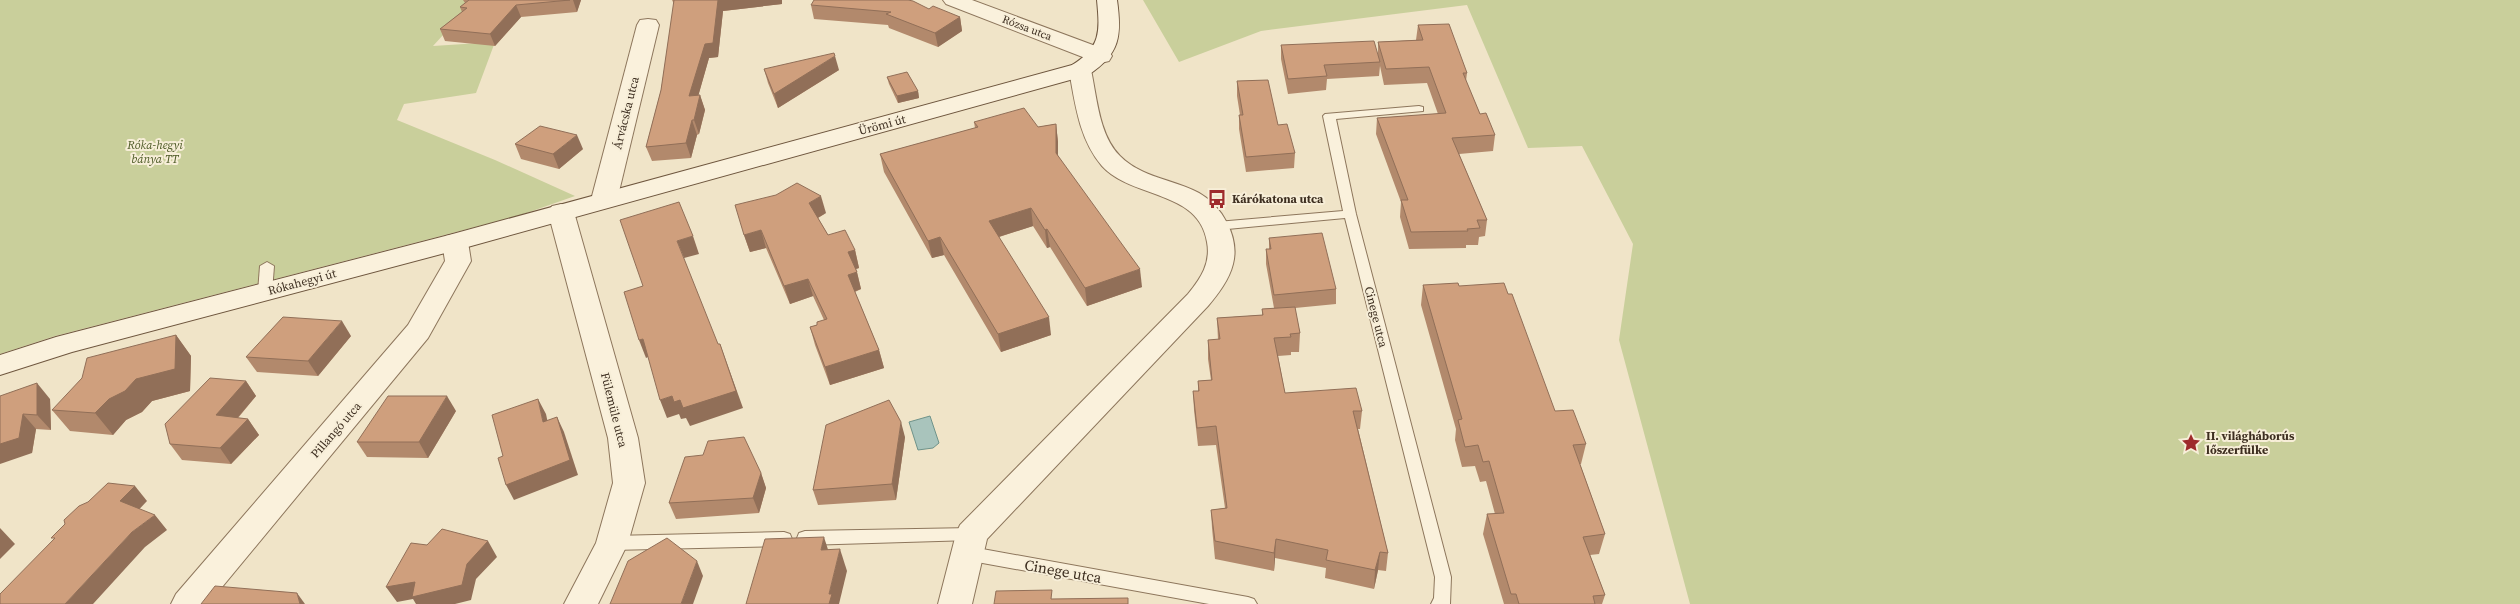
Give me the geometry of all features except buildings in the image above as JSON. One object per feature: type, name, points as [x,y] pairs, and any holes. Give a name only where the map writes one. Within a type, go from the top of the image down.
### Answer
[{"type":"street","name":"Rózsa utca","points":[[953,0],[1091,63]]},
{"type":"street","points":[[955,604],[969,544],[1198,300],[1216,278],[1222,260],[1217,226],[1204,206],[1193,199],[1136,181],[1110,161],[1100,146],[1094,128],[1091,63],[1108,38],[1106,0]]},
{"type":"street","name":"Árvácska utca","points":[[604,200],[648,25]]},
{"type":"street","name":"Ürömi út","points":[[604,200],[1091,63]]},
{"type":"street","name":"Rókahegyi út","points":[[0,365],[266,279],[455,242],[604,200]]},
{"type":"street","name":"Fülemüle utca","points":[[561,212],[623,438],[629,482],[612,543],[581,604]]},
{"type":"street","name":"Pillangó utca","points":[[188,604],[363,399],[418,331],[458,261],[455,242]]},
{"type":"lane","name":"Cinege utca","points":[[1419,109],[1329,116],[1350,214],[1443,577],[1443,600],[1440,604]]},
{"type":"lane","points":[[1217,226],[1350,214]]},
{"type":"lane","name":"Cinege utca","points":[[612,543],[969,544],[1248,604]]},
{"type":"green space","name":"Róka-hegyi bánya TT","points":[[0,0],[475,0],[433,46],[495,42],[476,93],[404,104],[397,120],[495,160],[575,196],[518,216],[55,336],[0,354]]},
{"type":"green space","points":[[1143,0],[2520,0],[2520,604],[1690,604],[1619,340],[1633,244],[1582,146],[1528,148],[1467,5],[1261,31],[1179,62]]},
{"type":"water","points":[[930,416],[939,443],[933,448],[918,450],[909,422]]},
{"type":"place","name":"Kárókatona utca","points":[[1217,199]]},
{"type":"place","name":"II. világháborús lőszerfülke","points":[[2191,443]]}]
